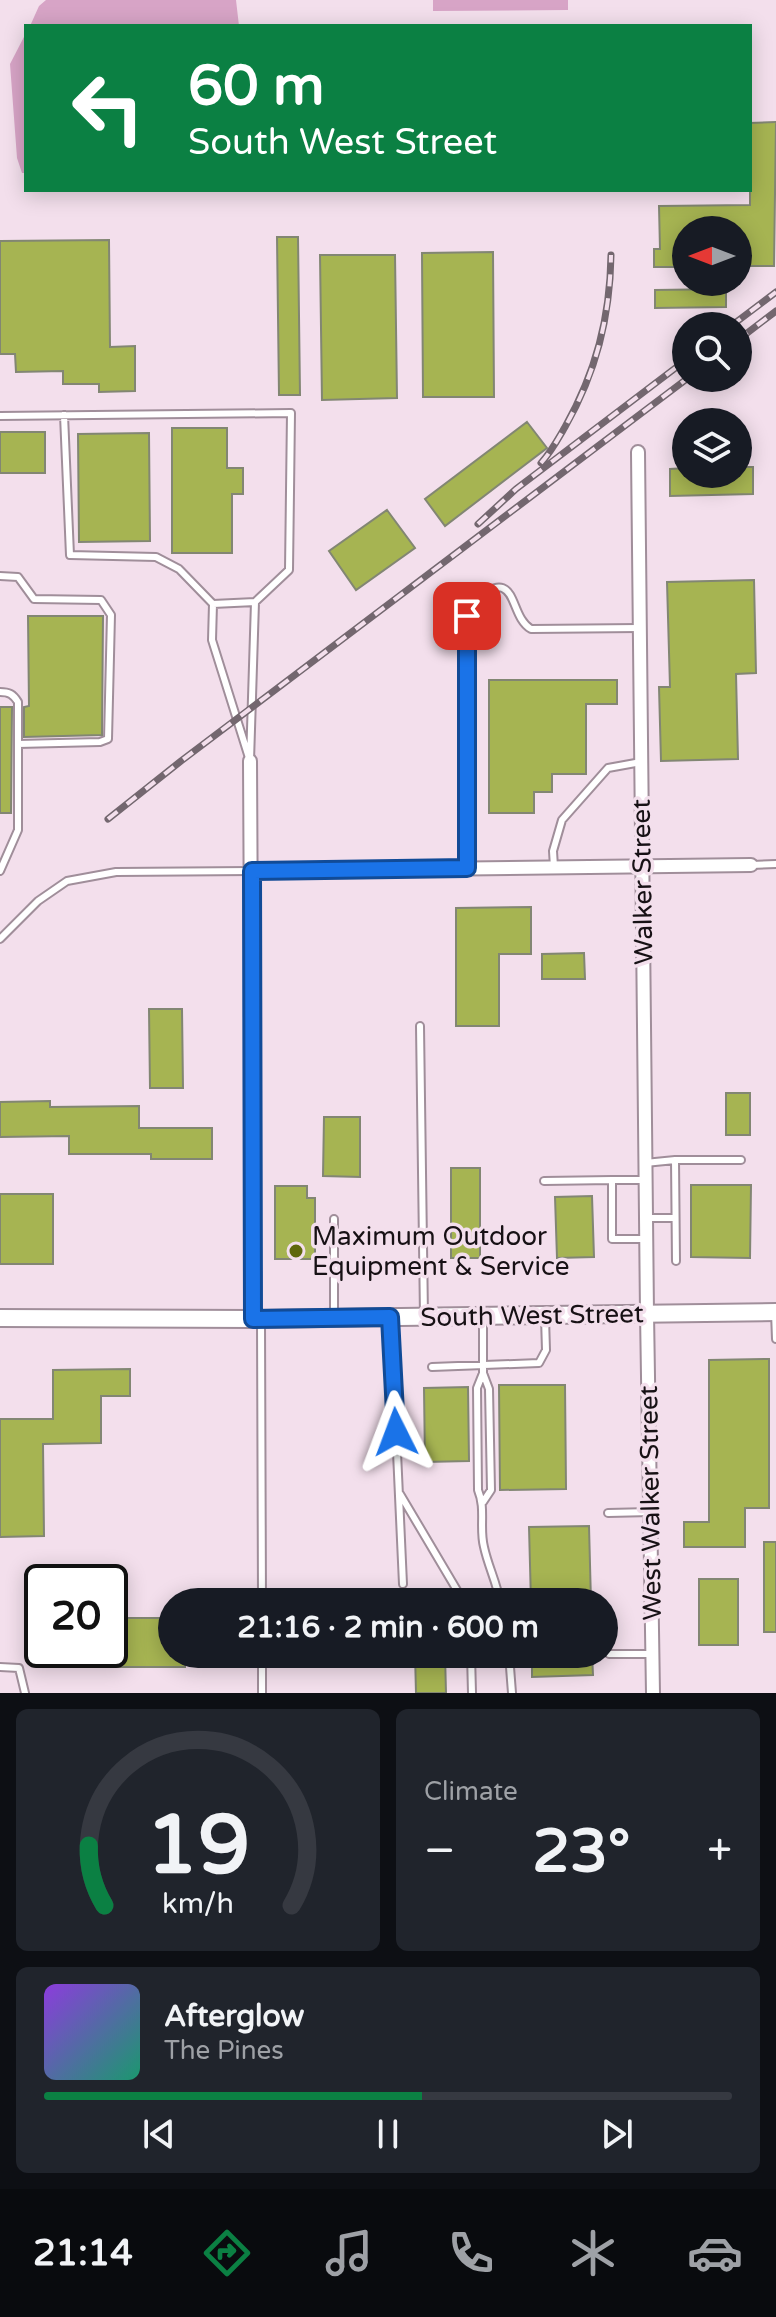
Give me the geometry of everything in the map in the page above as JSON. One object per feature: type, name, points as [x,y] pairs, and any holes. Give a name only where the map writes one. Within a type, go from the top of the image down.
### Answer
[{"type":"main road","name":"South West Street","points":[[0,1318],[257,1319],[776,1312]]},
{"type":"street","name":"Walker Street","points":[[638,452],[647,1313]]},
{"type":"street","points":[[250,761],[257,1319]]},
{"type":"street","points":[[252,871],[751,865]]},
{"type":"street","name":"West Walker Street","points":[[647,1313],[653,1693]]},
{"type":"lane","points":[[0,416],[291,413],[289,570],[255,602],[213,604]]},
{"type":"lane","points":[[64,415],[70,555],[156,557],[179,569],[213,604],[212,640],[250,761]]},
{"type":"lane","points":[[0,576],[18,577],[34,599],[101,600],[111,615],[108,739],[100,742],[18,744]]},
{"type":"lane","points":[[467,868],[467,616],[472,601],[499,587],[505,588],[524,625],[531,629],[639,628]]},
{"type":"lane","points":[[250,761],[255,602]]},
{"type":"lane","points":[[0,692],[7,692],[18,702],[18,830],[0,871]]},
{"type":"lane","points":[[554,867],[553,851],[562,820],[608,768],[641,762]]},
{"type":"lane","points":[[751,865],[776,864]]},
{"type":"lane","points":[[0,939],[38,901],[67,881],[116,872],[252,871]]},
{"type":"lane","points":[[420,1026],[424,1317]]},
{"type":"lane","points":[[675,1160],[676,1261]]},
{"type":"lane","points":[[645,1163],[741,1160]]},
{"type":"lane","points":[[612,1180],[612,1239],[646,1239]]},
{"type":"lane","points":[[544,1181],[645,1180]]},
{"type":"lane","points":[[646,1218],[674,1218]]},
{"type":"lane","points":[[334,1219],[334,1318]]},
{"type":"lane","points":[[776,1312],[776,1339]]},
{"type":"lane","points":[[484,1315],[483,1370],[477,1388],[478,1490],[483,1502],[483,1544],[498,1588]]},
{"type":"lane","points":[[432,1367],[483,1370],[539,1363],[546,1350],[545,1315]]},
{"type":"lane","points":[[390,1317],[403,1584]]},
{"type":"lane","points":[[257,1319],[262,1588]]},
{"type":"lane","points":[[483,1370],[489,1389],[491,1490],[483,1502]]},
{"type":"lane","points":[[398,1491],[456,1588]]},
{"type":"lane","points":[[608,1513],[651,1512]]},
{"type":"lane","points":[[618,1654],[653,1654]]},
{"type":"lane","points":[[0,1667],[19,1668],[25,1693]]},
{"type":"lane","points":[[262,1668],[262,1693]]},
{"type":"lane","points":[[471,1668],[472,1693]]},
{"type":"lane","points":[[510,1668],[512,1693]]},
{"type":"shaded area","points":[[46,0],[236,0],[239,24],[31,24],[39,6]]},
{"type":"shaded area","points":[[433,0],[568,0],[568,10],[433,11]]},
{"type":"shaded area","points":[[24,37],[24,173],[17,158],[10,64]]},
{"type":"building","points":[[776,122],[774,266],[752,266],[752,216],[672,216],[672,267],[654,267],[654,249],[660,249],[659,206],[750,205],[752,123]]},
{"type":"building","points":[[277,237],[298,237],[300,395],[279,395]]},
{"type":"building","points":[[109,240],[110,347],[135,346],[135,391],[99,392],[99,384],[63,384],[63,371],[16,372],[15,354],[0,354],[0,241]]},
{"type":"building","points":[[493,252],[494,397],[423,397],[422,253]]},
{"type":"building","points":[[320,255],[395,255],[397,398],[322,400]]},
{"type":"building","points":[[655,290],[672,290],[672,296],[726,296],[726,307],[655,308]]},
{"type":"building","points":[[527,422],[547,448],[445,526],[425,499]]},
{"type":"building","points":[[172,428],[227,428],[227,468],[243,468],[243,494],[232,494],[232,553],[172,553]]},
{"type":"building","points":[[0,432],[45,432],[45,473],[0,473]]},
{"type":"building","points":[[149,433],[150,541],[79,542],[78,434]]},
{"type":"building","points":[[753,467],[753,494],[670,496],[670,469],[672,488],[752,488]]},
{"type":"building","points":[[387,510],[415,548],[356,590],[329,551]]},
{"type":"building","points":[[754,580],[756,673],[736,674],[738,759],[661,761],[659,687],[670,687],[667,582]]},
{"type":"building","points":[[28,616],[103,616],[102,735],[24,737],[24,707],[29,706]]},
{"type":"building","points":[[489,680],[617,680],[617,704],[586,704],[586,774],[552,774],[552,792],[534,792],[534,813],[489,813]]},
{"type":"building","points":[[0,707],[12,707],[11,813],[0,813]]},
{"type":"building","points":[[531,907],[531,954],[499,954],[499,1026],[456,1026],[456,908]]},
{"type":"building","points":[[584,953],[585,979],[542,979],[542,954]]},
{"type":"building","points":[[149,1009],[182,1009],[183,1088],[150,1088]]},
{"type":"building","points":[[726,1093],[750,1093],[750,1135],[726,1135]]},
{"type":"building","points":[[50,1101],[50,1107],[139,1106],[139,1128],[212,1128],[212,1159],[151,1159],[151,1154],[69,1154],[69,1136],[0,1137],[0,1102]]},
{"type":"building","points":[[324,1117],[360,1117],[360,1177],[323,1176]]},
{"type":"building","points":[[451,1168],[480,1168],[480,1258],[451,1258]]},
{"type":"building","points":[[691,1185],[751,1185],[750,1258],[691,1257]]},
{"type":"building","points":[[275,1186],[307,1186],[307,1198],[315,1198],[315,1259],[275,1259]]},
{"type":"building","points":[[0,1194],[53,1194],[53,1264],[0,1264]]},
{"type":"building","points":[[592,1196],[594,1257],[557,1258],[555,1197]]},
{"type":"building","points":[[769,1359],[769,1508],[745,1508],[745,1547],[684,1547],[684,1522],[709,1522],[709,1360]]},
{"type":"building","points":[[130,1369],[130,1396],[101,1396],[101,1443],[43,1444],[44,1536],[0,1537],[0,1419],[53,1419],[53,1370]]},
{"type":"building","points":[[499,1385],[565,1385],[566,1489],[500,1490]]},
{"type":"building","points":[[468,1387],[469,1461],[425,1462],[424,1388]]},
{"type":"building","points":[[589,1526],[591,1588],[531,1588],[529,1527]]},
{"type":"building","points":[[764,1542],[776,1542],[776,1632],[764,1632]]},
{"type":"building","points":[[699,1579],[738,1579],[738,1645],[699,1645]]},
{"type":"building","points":[[128,1618],[158,1618],[158,1667],[128,1667]]},
{"type":"building","points":[[415,1668],[445,1668],[446,1693],[416,1693]]},
{"type":"building","points":[[532,1668],[593,1668],[593,1675],[532,1677]]},
{"type":"railway","points":[[541,463],[565,427],[593,365],[608,301],[611,255]]},
{"type":"railway","points":[[750,312],[776,292]]},
{"type":"railway","points":[[752,329],[776,311]]},
{"type":"railway","points":[[478,524],[516,489],[672,371]]},
{"type":"railway","points":[[108,819],[672,390]]},
{"type":"place","name":"Maximum Outdoor Equipment & Service","points":[[296,1251]]},
{"type":"route","points":[[396,1432],[390,1317],[253,1319],[252,871],[467,868],[467,616]]}]
